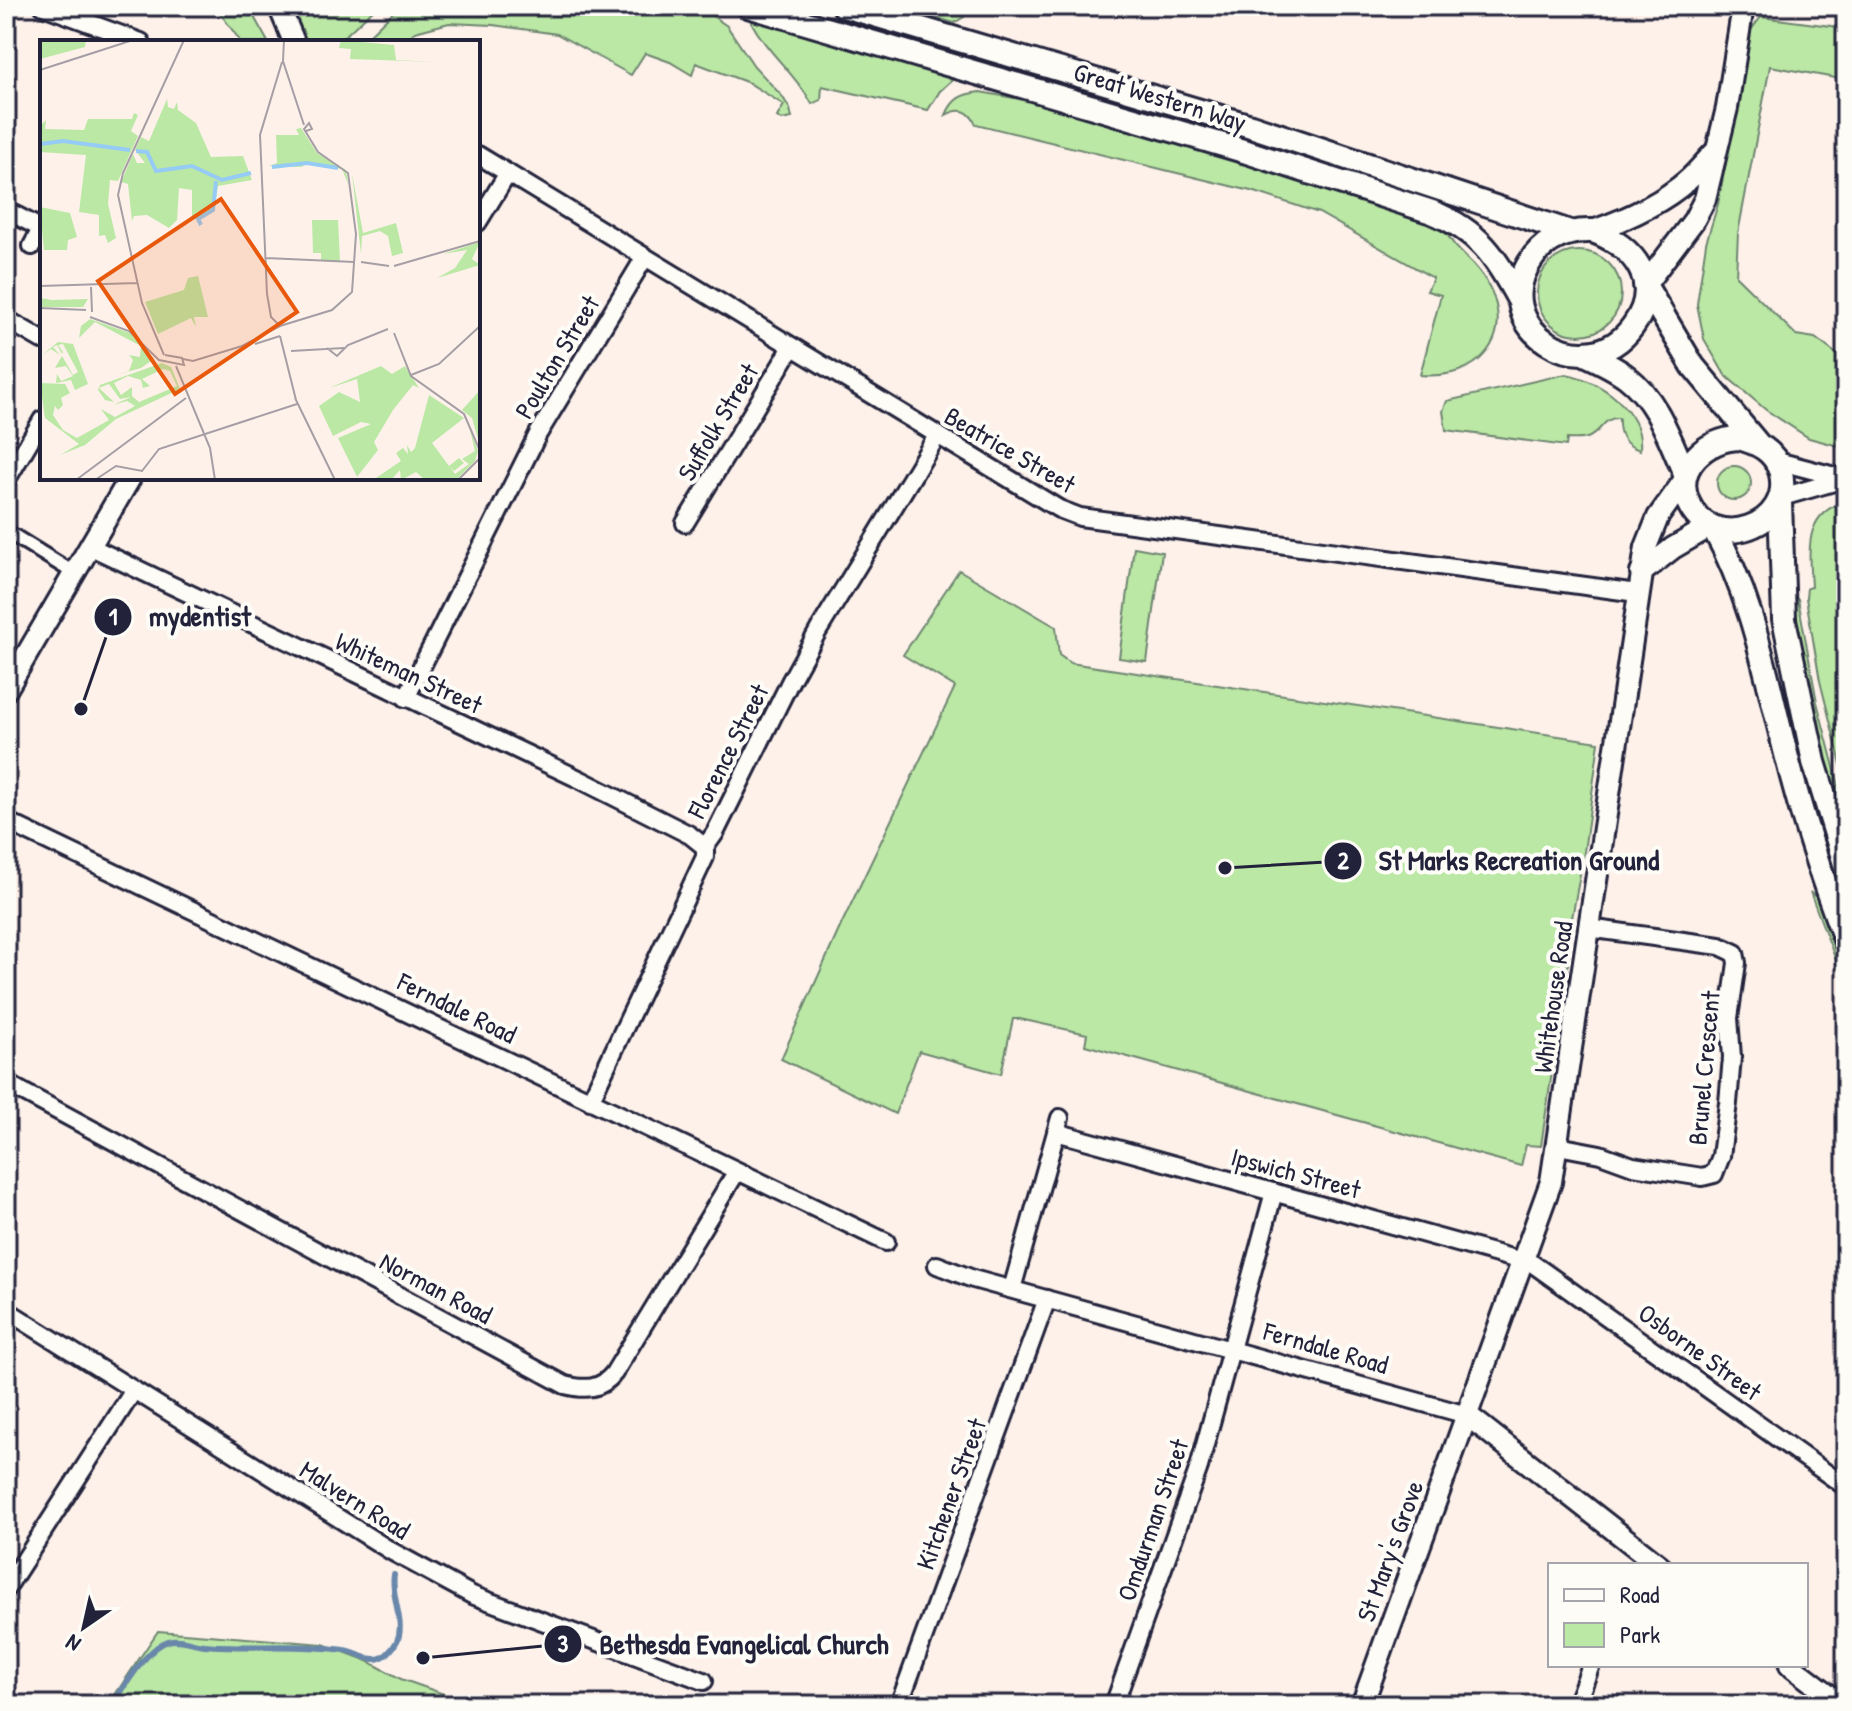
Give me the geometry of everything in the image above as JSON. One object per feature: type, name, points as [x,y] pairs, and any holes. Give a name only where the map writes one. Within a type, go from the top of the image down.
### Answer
[{"type":"main road","name":"Great Western Way","points":[[748,6],[1247,152],[1432,212],[1450,219],[1476,236],[1492,254],[1519,300]]},
{"type":"main road","name":"Great Western Way","points":[[844,6],[1265,131],[1570,232]]},
{"type":"main road","points":[[1846,867],[1814,762],[1784,619],[1781,499],[1784,485],[1777,461],[1757,443],[1686,357],[1631,254],[1613,239],[1593,231],[1570,232],[1552,240],[1534,256],[1524,275],[1519,300],[1527,323],[1543,340],[1563,350],[1583,353],[1619,371],[1636,384],[1654,408],[1684,478],[1691,509],[1712,528],[1737,574],[1752,616],[1807,834],[1846,942]]},
{"type":"main road","points":[[1583,353],[1613,345],[1633,328],[1642,310],[1645,285]]},
{"type":"main road","points":[[1684,478],[1699,454],[1715,442],[1739,438],[1757,443]]},
{"type":"main road","points":[[1712,528],[1737,531],[1746,528],[1766,518],[1781,499]]},
{"type":"street","points":[[43,6],[136,40]]},
{"type":"street","points":[[279,6],[293,40]]},
{"type":"street","points":[[1645,285],[1694,220],[1705,199],[1727,108],[1743,6]]},
{"type":"street","points":[[1593,231],[1661,200],[1689,179],[1714,153]]},
{"type":"street","name":"Beatrice Street","points":[[480,156],[937,436],[1059,509],[1080,517],[1639,583]]},
{"type":"street","points":[[480,219],[508,173]]},
{"type":"street","points":[[6,210],[40,228]]},
{"type":"street","points":[[32,246],[40,232]]},
{"type":"street","name":"Poulton Street","points":[[406,698],[538,434],[645,257]]},
{"type":"street","points":[[6,319],[40,339]]},
{"type":"street","name":"Suffolk Street","points":[[685,523],[792,347]]},
{"type":"street","points":[[6,481],[40,423]]},
{"type":"street","name":"Florence Street","points":[[590,1101],[705,857],[705,847],[715,833],[791,680],[937,436]]},
{"type":"street","points":[[1777,461],[1846,479],[1781,499]]},
{"type":"street","name":"Whitehouse Road","points":[[1467,1415],[1551,1182],[1639,583],[1649,534],[1684,478]]},
{"type":"street","points":[[6,690],[129,480]]},
{"type":"street","points":[[1639,583],[1673,548],[1712,528]]},
{"type":"street","points":[[6,531],[74,573]]},
{"type":"street","name":"Whiteman Street","points":[[89,546],[594,787],[690,835],[705,847]]},
{"type":"street","name":"Ferndale Road","points":[[6,821],[886,1242]]},
{"type":"street","name":"Brunel Crescent","points":[[1558,1146],[1600,1154],[1633,1166],[1702,1177],[1714,1174],[1721,1156],[1732,1057],[1729,1023],[1737,963],[1735,953],[1720,946],[1588,928]]},
{"type":"street","name":"Norman Road","points":[[6,1083],[565,1385],[578,1388],[587,1389],[603,1384],[614,1373],[737,1171]]},
{"type":"street","name":"Ipswich Street","points":[[1012,1289],[1058,1125],[1274,1192],[1523,1261]]},
{"type":"street","name":"Omdurman Street","points":[[1114,1705],[1199,1467],[1274,1192]]},
{"type":"street","name":"Osborne Street","points":[[1523,1261],[1539,1267],[1846,1487]]},
{"type":"street","name":"Ferndale Road","points":[[937,1265],[962,1275],[1467,1415],[1656,1563]]},
{"type":"street","name":"Kitchener Street","points":[[899,1705],[1047,1299]]},
{"type":"street","name":"Malvern Road","points":[[6,1310],[445,1582],[472,1595],[704,1681]]},
{"type":"street","points":[[6,1589],[134,1390]]},
{"type":"street","name":"St Mary's Grove","points":[[1362,1705],[1467,1415]]},
{"type":"street","points":[[1576,1705],[1590,1667]]},
{"type":"street","points":[[1792,1667],[1830,1701]]},
{"type":"green space","points":[[215,6],[248,6],[267,40],[240,40]]},
{"type":"green space","points":[[293,6],[377,6],[346,35],[334,40],[304,40],[292,16]]},
{"type":"green space","points":[[409,6],[698,6],[727,26],[754,66],[782,96],[792,118],[781,120],[777,117],[784,105],[749,83],[696,63],[692,75],[670,62],[645,53],[631,75],[557,34],[493,25],[449,23],[415,32],[405,40],[364,40],[395,10]]},
{"type":"green space","points":[[897,6],[955,6],[964,17],[954,23]]},
{"type":"green space","points":[[1761,17],[1846,28],[1846,80],[1770,66],[1738,233],[1736,276],[1796,335],[1815,338],[1846,361],[1846,448],[1809,438],[1766,410],[1725,375],[1704,339],[1697,304],[1706,243],[1718,204],[1751,30]]},
{"type":"green space","points":[[751,18],[954,78],[940,91],[928,110],[822,86],[821,100],[812,104],[798,82],[764,43]]},
{"type":"green space","points":[[980,92],[1059,106],[1166,137],[1407,214],[1445,230],[1489,286],[1497,311],[1495,336],[1474,364],[1444,375],[1420,375],[1441,295],[1427,291],[1433,278],[1319,213],[1255,192],[976,124],[964,111],[946,115],[959,98]]},
{"type":"green space","points":[[1571,251],[1587,251],[1603,258],[1614,269],[1621,293],[1618,309],[1609,323],[1587,335],[1571,335],[1555,328],[1544,317],[1537,301],[1537,285],[1544,269],[1555,258]]},
{"type":"green space","points":[[1566,374],[1605,390],[1627,410],[1635,423],[1640,450],[1623,438],[1619,418],[1609,420],[1587,438],[1567,439],[1566,446],[1446,430],[1443,411],[1447,401]]},
{"type":"green space","points":[[1734,466],[1746,471],[1751,483],[1746,495],[1734,500],[1722,495],[1717,483],[1722,471]]},
{"type":"green space","points":[[1846,502],[1846,784],[1820,681],[1806,598],[1807,588],[1811,587],[1810,547],[1816,524],[1822,514]]},
{"type":"green space","points":[[1134,547],[1162,552],[1147,662],[1119,658]]},
{"type":"green space","points":[[959,570],[1056,627],[1059,655],[1070,663],[1599,742],[1584,852],[1564,962],[1568,964],[1541,1146],[1526,1145],[1521,1166],[1085,1045],[1087,1034],[1020,1019],[1013,1019],[1001,1074],[919,1051],[895,1114],[781,1059],[955,687],[903,655]]},
{"type":"green space","points":[[1792,599],[1798,599],[1817,702],[1846,813],[1846,836],[1814,719]]},
{"type":"green space","points":[[1810,892],[1818,899],[1846,970],[1846,987]]},
{"type":"green space","points":[[158,1631],[323,1644],[368,1661],[401,1679],[444,1694],[437,1705],[108,1705]]},
{"type":"waterway","points":[[112,1705],[152,1651],[172,1640],[221,1646],[327,1648],[349,1651],[370,1659],[381,1658],[393,1647],[399,1634],[394,1575]]},
{"type":"place","name":"mydentist","points":[[81,709]]},
{"type":"place","name":"St Marks Recreation Ground","points":[[1225,868]]},
{"type":"place","name":"Bethesda Evangelical Church","points":[[423,1658]]}]
